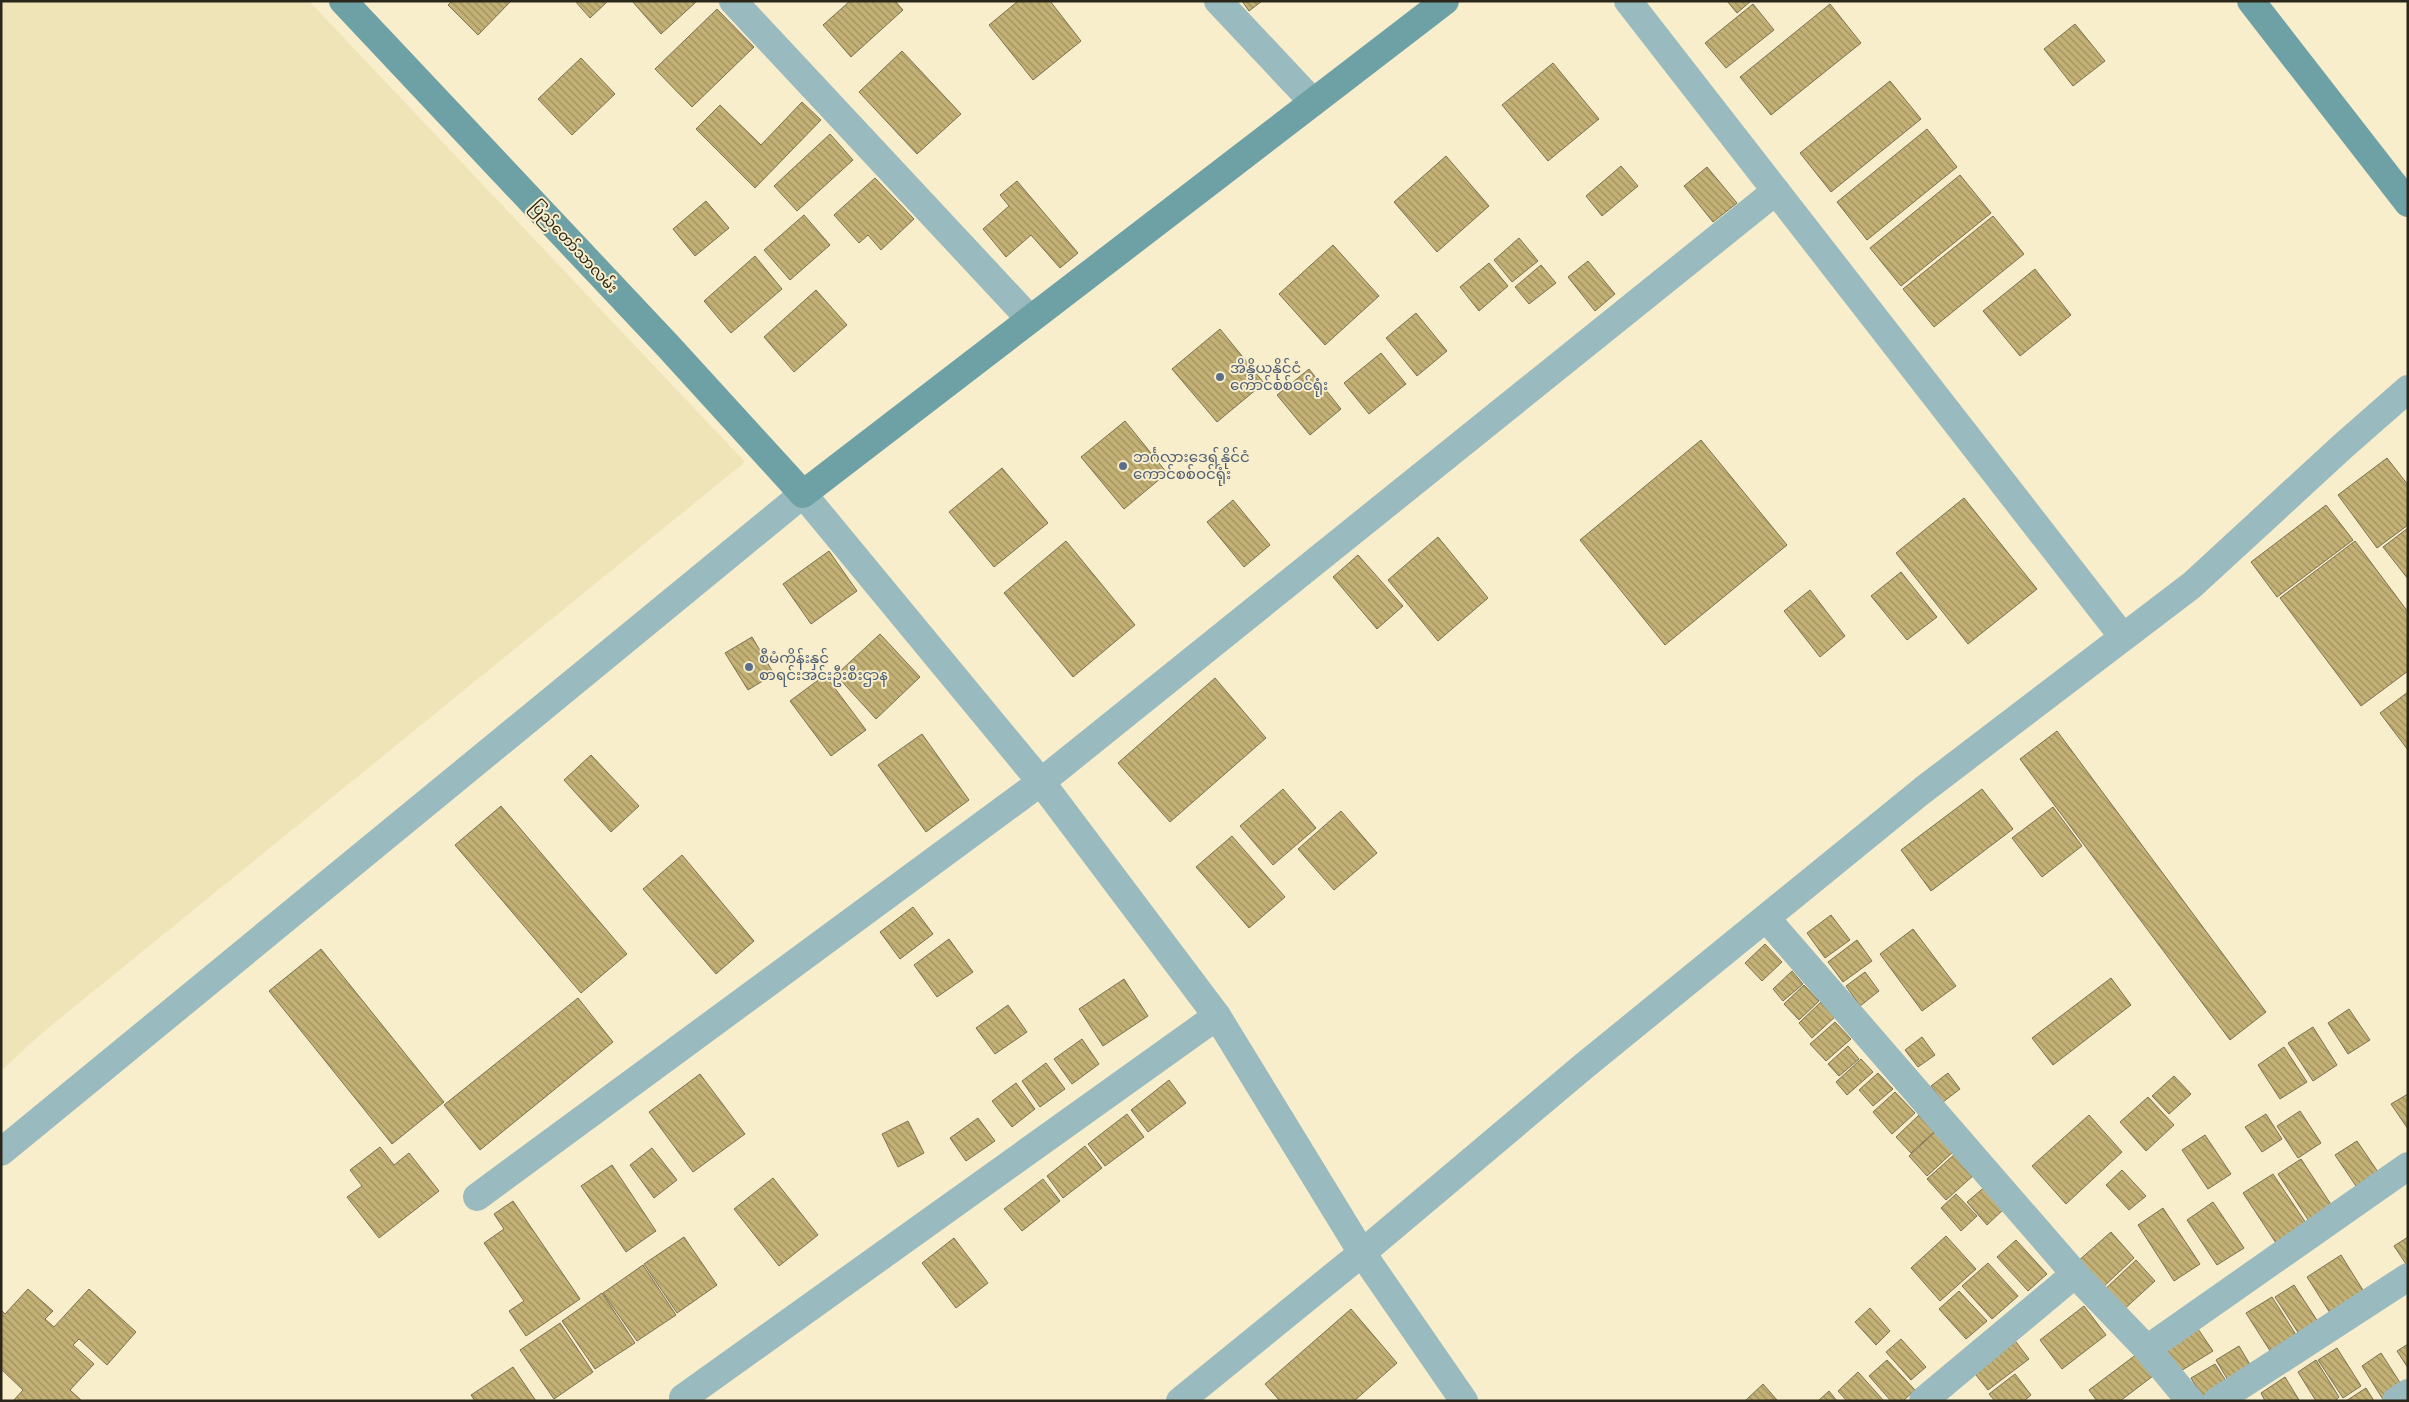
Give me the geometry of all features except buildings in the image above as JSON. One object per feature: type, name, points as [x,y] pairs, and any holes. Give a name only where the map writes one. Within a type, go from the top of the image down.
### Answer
[{"type":"street","name":"ပြည်တော်သာလမ်း","points":[[343,1],[668,346],[803,494]]},
{"type":"street","points":[[734,1],[1030,319]]},
{"type":"street","points":[[1218,1],[1313,102]]},
{"type":"street","points":[[1,1152],[803,494],[1445,1]]},
{"type":"street","points":[[1628,1],[2124,637]]},
{"type":"street","points":[[2251,1],[2408,203]]},
{"type":"street","points":[[477,1197],[1041,782],[1776,191]]},
{"type":"street","points":[[1180,1401],[1362,1253],[1584,1066],[1924,790],[2192,585],[2408,389]]},
{"type":"street","points":[[803,494],[1041,782],[1217,1016],[1362,1253],[1464,1401]]},
{"type":"street","points":[[1766,918],[2074,1274],[2148,1349],[2190,1401]]},
{"type":"street","points":[[683,1398],[1217,1016]]},
{"type":"street","points":[[2148,1349],[2408,1166]]},
{"type":"street","points":[[1923,1401],[2074,1274]]},
{"type":"street","points":[[2217,1401],[2408,1277]]},
{"type":"street","points":[[2396,1401],[2408,1393]]},
{"type":"shaded area","points":[[1,1],[309,1],[745,462],[42,1033],[1,1071]]},
{"type":"place","name":"အိန္ဒိယနိုင်ငံ ကောင်စစ်ဝင်ရုံး","points":[[1220,377]]},
{"type":"place","name":"ဘင်္ဂလားဒေရှ့်နိုင်ငံ ကောင်စစ်ဝင်ရုံး","points":[[1123,466]]},
{"type":"place","name":"စီမံကိန်းနှင့် စာရင်းအင်းဦးစီးဌာန","points":[[749,667]]}]
